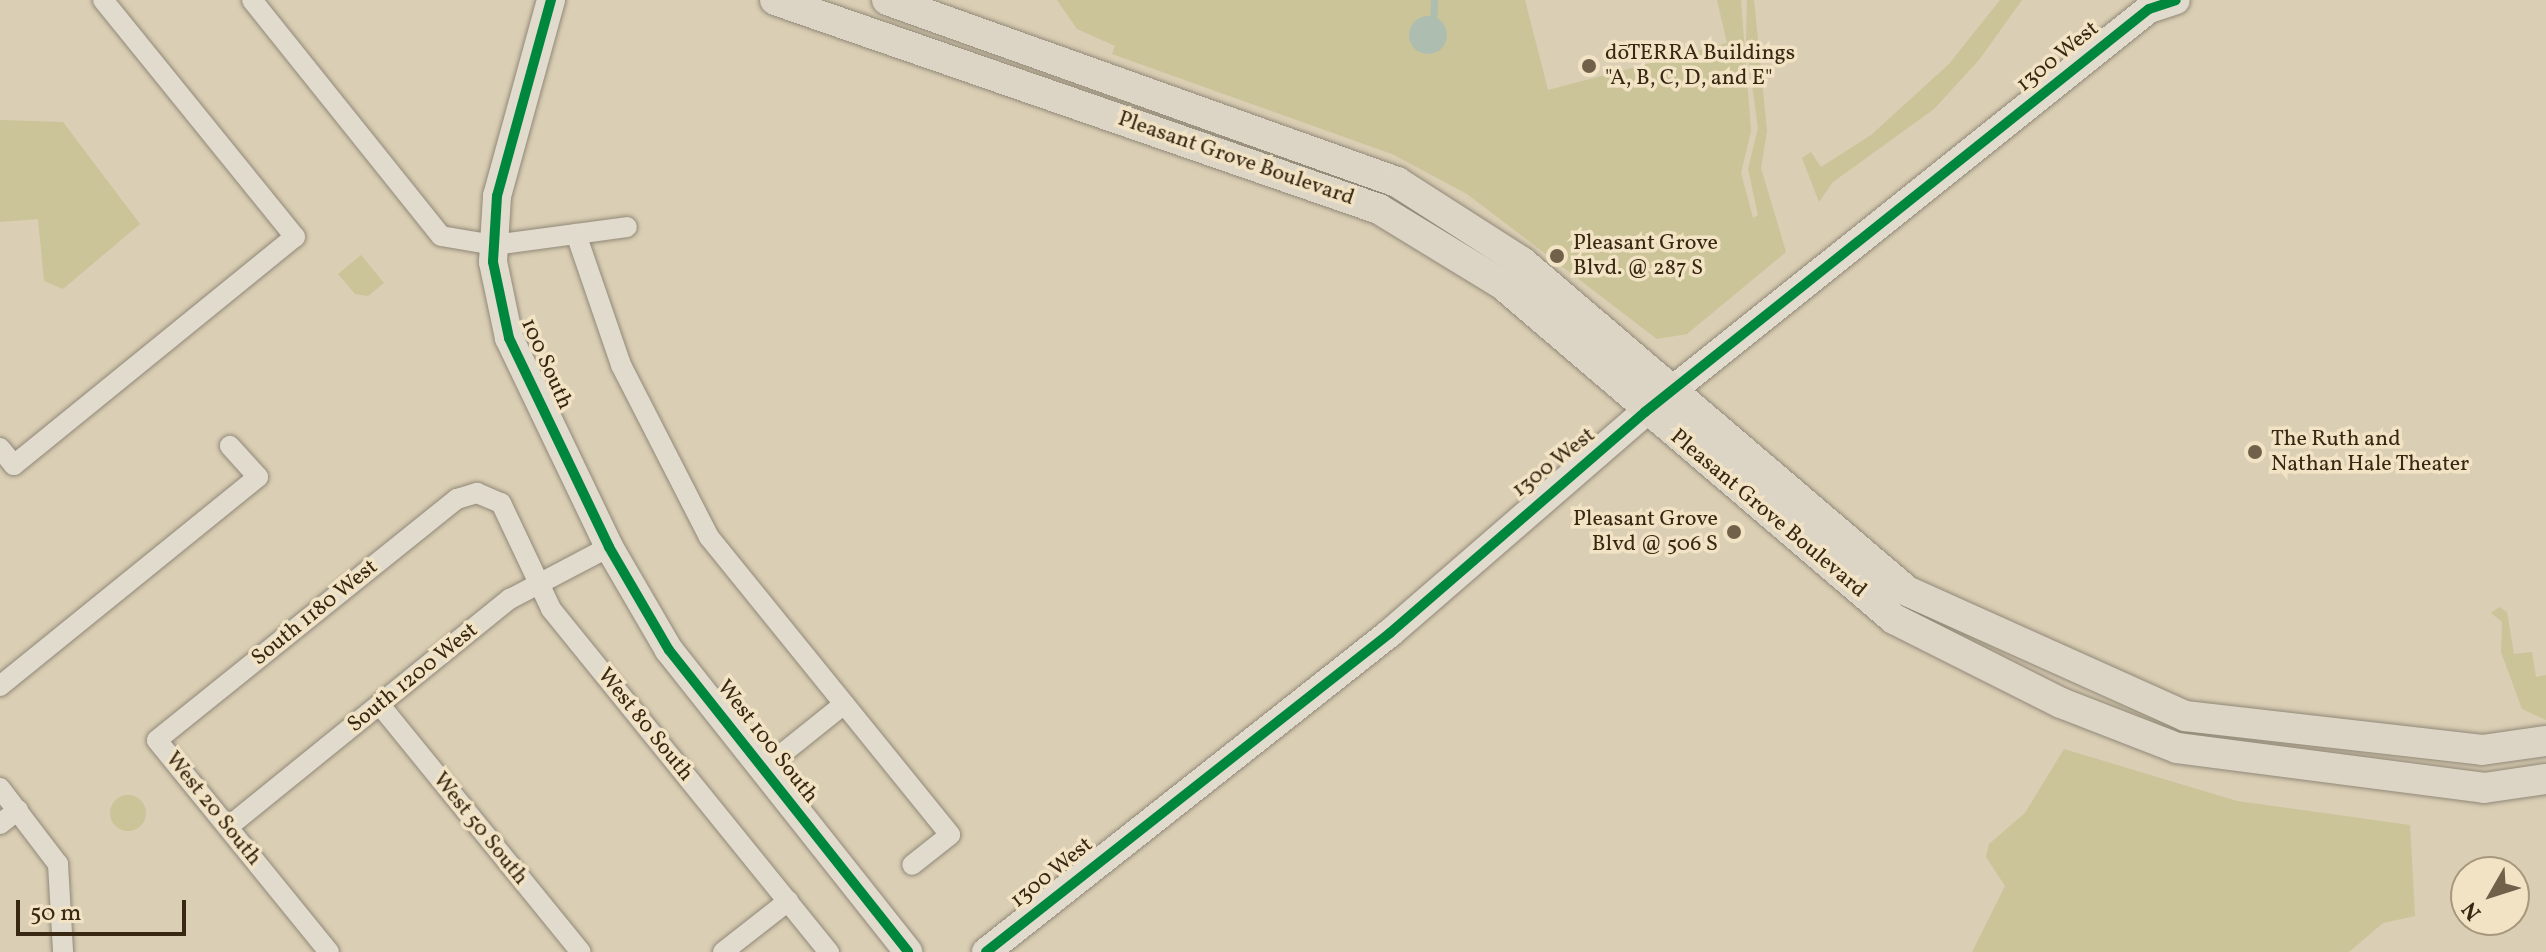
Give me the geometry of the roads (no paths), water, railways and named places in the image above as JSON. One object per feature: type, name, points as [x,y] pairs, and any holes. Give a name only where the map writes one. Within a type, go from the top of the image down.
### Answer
[{"type":"main road","name":"Pleasant Grove Boulevard","points":[[775,0],[1379,209],[1502,284],[1645,412],[1894,619],[2061,703],[2177,748],[2484,788],[2546,779]]},
{"type":"main road","name":"Pleasant Grove Boulevard","points":[[887,0],[1397,182],[1522,262],[1669,393],[1907,591],[2185,716],[2482,750],[2546,741]]},
{"type":"street","points":[[0,448],[14,465],[295,237],[103,0]]},
{"type":"street","points":[[252,0],[441,236],[494,245],[627,227]]},
{"type":"street","name":"100 South","points":[[551,0],[497,196],[494,245],[509,338],[609,547]]},
{"type":"street","points":[[2151,5],[2176,0]]},
{"type":"street","name":"1300 West","points":[[986,952],[1390,633],[1645,412],[2151,5]]},
{"type":"street","points":[[576,234],[621,365],[709,537],[950,835],[912,865]]},
{"type":"street","points":[[0,686],[258,477],[230,446]]},
{"type":"street","name":"West 80 South","points":[[477,493],[501,503],[551,609],[829,952]]},
{"type":"street","name":"South 1180 West","points":[[157,740],[457,499],[477,493]]},
{"type":"street","name":"South 1200 West","points":[[228,827],[539,580],[609,547]]},
{"type":"street","name":"West 100 South","points":[[609,547],[669,650],[908,952]]},
{"type":"street","points":[[763,769],[844,704]]},
{"type":"street","name":"West 50 South","points":[[380,705],[581,952]]},
{"type":"street","name":"West 20 South","points":[[157,740],[329,952]]},
{"type":"street","points":[[0,788],[58,864],[63,952]]},
{"type":"street","points":[[0,824],[18,810]]},
{"type":"street","points":[[723,952],[788,901]]},
{"type":"waterway","points":[[1433,22],[1434,0]]},
{"type":"place","name":"dōTERRA Buildings \"A, B, C, D, and E\"","points":[[1589,66]]},
{"type":"place","name":"Pleasant Grove Blvd. @ 287 S","points":[[1557,256]]},
{"type":"place","name":"The Ruth and Nathan Hale Theater","points":[[2255,452]]},
{"type":"place","name":"Pleasant Grove Blvd @ 506 S","points":[[1734,532]]}]
